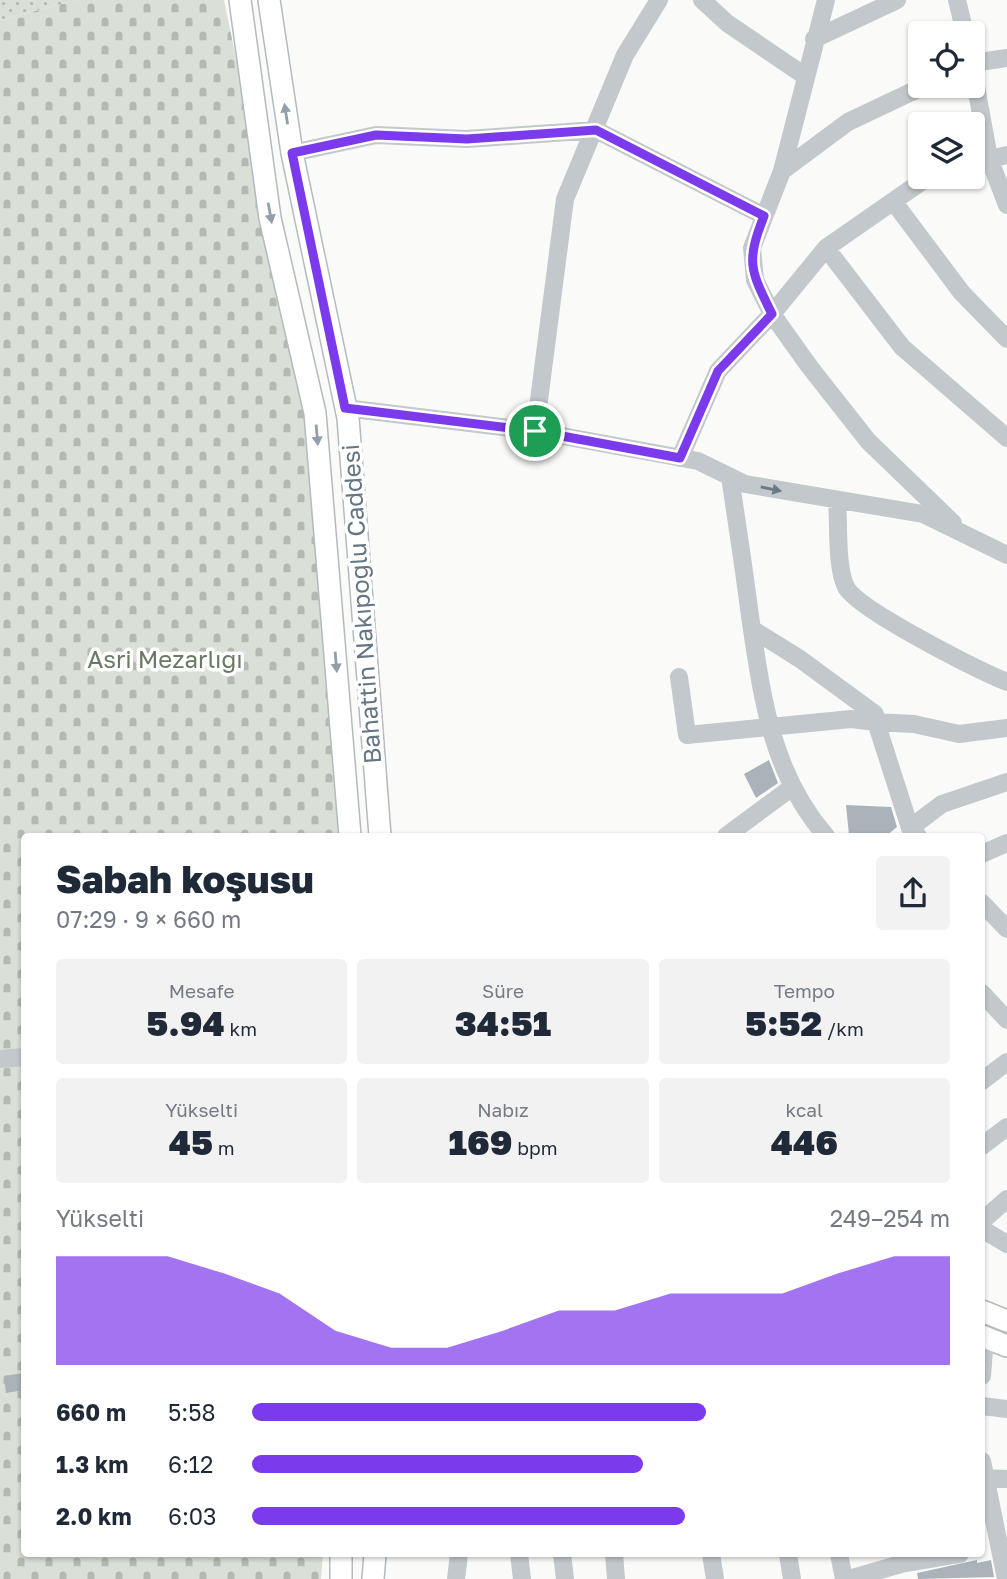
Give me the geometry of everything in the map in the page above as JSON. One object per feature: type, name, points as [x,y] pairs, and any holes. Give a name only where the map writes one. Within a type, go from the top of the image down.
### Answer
[{"type":"main road","name":"Bahattin Nakıpoğlu Caddesi","points":[[240,0],[270,218],[315,413],[350,833]]},
{"type":"main road","name":"Bahattin Nakıpoğlu Caddesi","points":[[269,0],[292,153],[345,408],[380,833]]},
{"type":"main road","points":[[985,1312],[1005,1317]]},
{"type":"main road","points":[[985,1336],[1007,1346]]},
{"type":"main road","points":[[341,1557],[341,1579]]},
{"type":"main road","points":[[373,1579],[375,1557]]},
{"type":"street","points":[[535,431],[565,199],[625,55],[659,0]]},
{"type":"street","points":[[702,0],[727,23],[805,76]]},
{"type":"street","points":[[814,39],[877,6],[897,0]]},
{"type":"street","points":[[957,0],[962,21]]},
{"type":"street","points":[[820,3],[814,39],[782,170],[752,248],[755,280],[772,314],[868,441],[966,535]]},
{"type":"street","points":[[985,61],[1007,58]]},
{"type":"street","points":[[782,170],[848,122],[908,94]]},
{"type":"street","points":[[978,98],[990,158],[1007,205]]},
{"type":"street","points":[[292,153],[376,135],[467,139],[596,130],[764,216]]},
{"type":"street","points":[[680,458],[718,371],[772,314],[826,248],[910,189]]},
{"type":"street","points":[[893,201],[962,293],[1007,339]]},
{"type":"street","points":[[826,248],[902,347],[1007,438]]},
{"type":"street","points":[[345,408],[535,431],[698,461],[745,484],[923,514],[1007,555]]},
{"type":"street","points":[[730,477],[769,725],[792,788],[823,833]]},
{"type":"street","points":[[837,501],[842,570],[846,587],[857,599],[896,624],[1007,682]]},
{"type":"street","points":[[752,629],[853,695],[875,714],[914,832],[942,804],[1007,782]]},
{"type":"street","points":[[679,677],[687,734],[851,719],[914,724],[959,734],[1007,728]]},
{"type":"street","points":[[730,833],[792,788]]},
{"type":"street","points":[[985,853],[1007,844]]},
{"type":"street","points":[[985,906],[1006,925]]},
{"type":"street","points":[[985,1002],[1007,1020]]},
{"type":"street","points":[[0,1059],[21,1057]]},
{"type":"street","points":[[985,1079],[1007,1062]]},
{"type":"street","points":[[985,1144],[1007,1127]]},
{"type":"street","points":[[985,1218],[1007,1199]]},
{"type":"street","points":[[985,1230],[1007,1244]]},
{"type":"street","points":[[985,1406],[1007,1409]]},
{"type":"street","points":[[985,1473],[1007,1479]]},
{"type":"street","points":[[985,1501],[990,1549],[1006,1579]]},
{"type":"street","points":[[456,1579],[459,1557]]},
{"type":"street","points":[[519,1557],[522,1579]]},
{"type":"street","points":[[562,1557],[565,1579]]},
{"type":"street","points":[[614,1557],[616,1579]]},
{"type":"street","points":[[711,1557],[715,1579]]},
{"type":"street","points":[[788,1557],[792,1579]]},
{"type":"street","points":[[840,1557],[846,1579],[946,1557]]},
{"type":"green space","points":[[0,0],[77,0],[0,20]]},
{"type":"green space","name":"Asri Mezarlığı","points":[[77,0],[224,0],[311,424],[342,833],[21,833],[21,1557],[323,1557],[321,1579],[0,1579],[0,20]]},
{"type":"building","points":[[769,760],[778,783],[756,798],[744,774]]},
{"type":"building","points":[[846,805],[891,807],[897,827],[890,833],[849,833]]},
{"type":"building","points":[[21,1373],[21,1390],[6,1393],[4,1376]]},
{"type":"building","points":[[977,1560],[977,1563],[991,1560],[994,1577],[918,1579],[917,1573]]},
{"type":"route","points":[[596,130],[764,216],[752,248],[755,280],[772,314],[718,371],[707,390],[680,458],[535,431],[345,408],[292,153],[376,135],[467,139],[596,130]]}]
